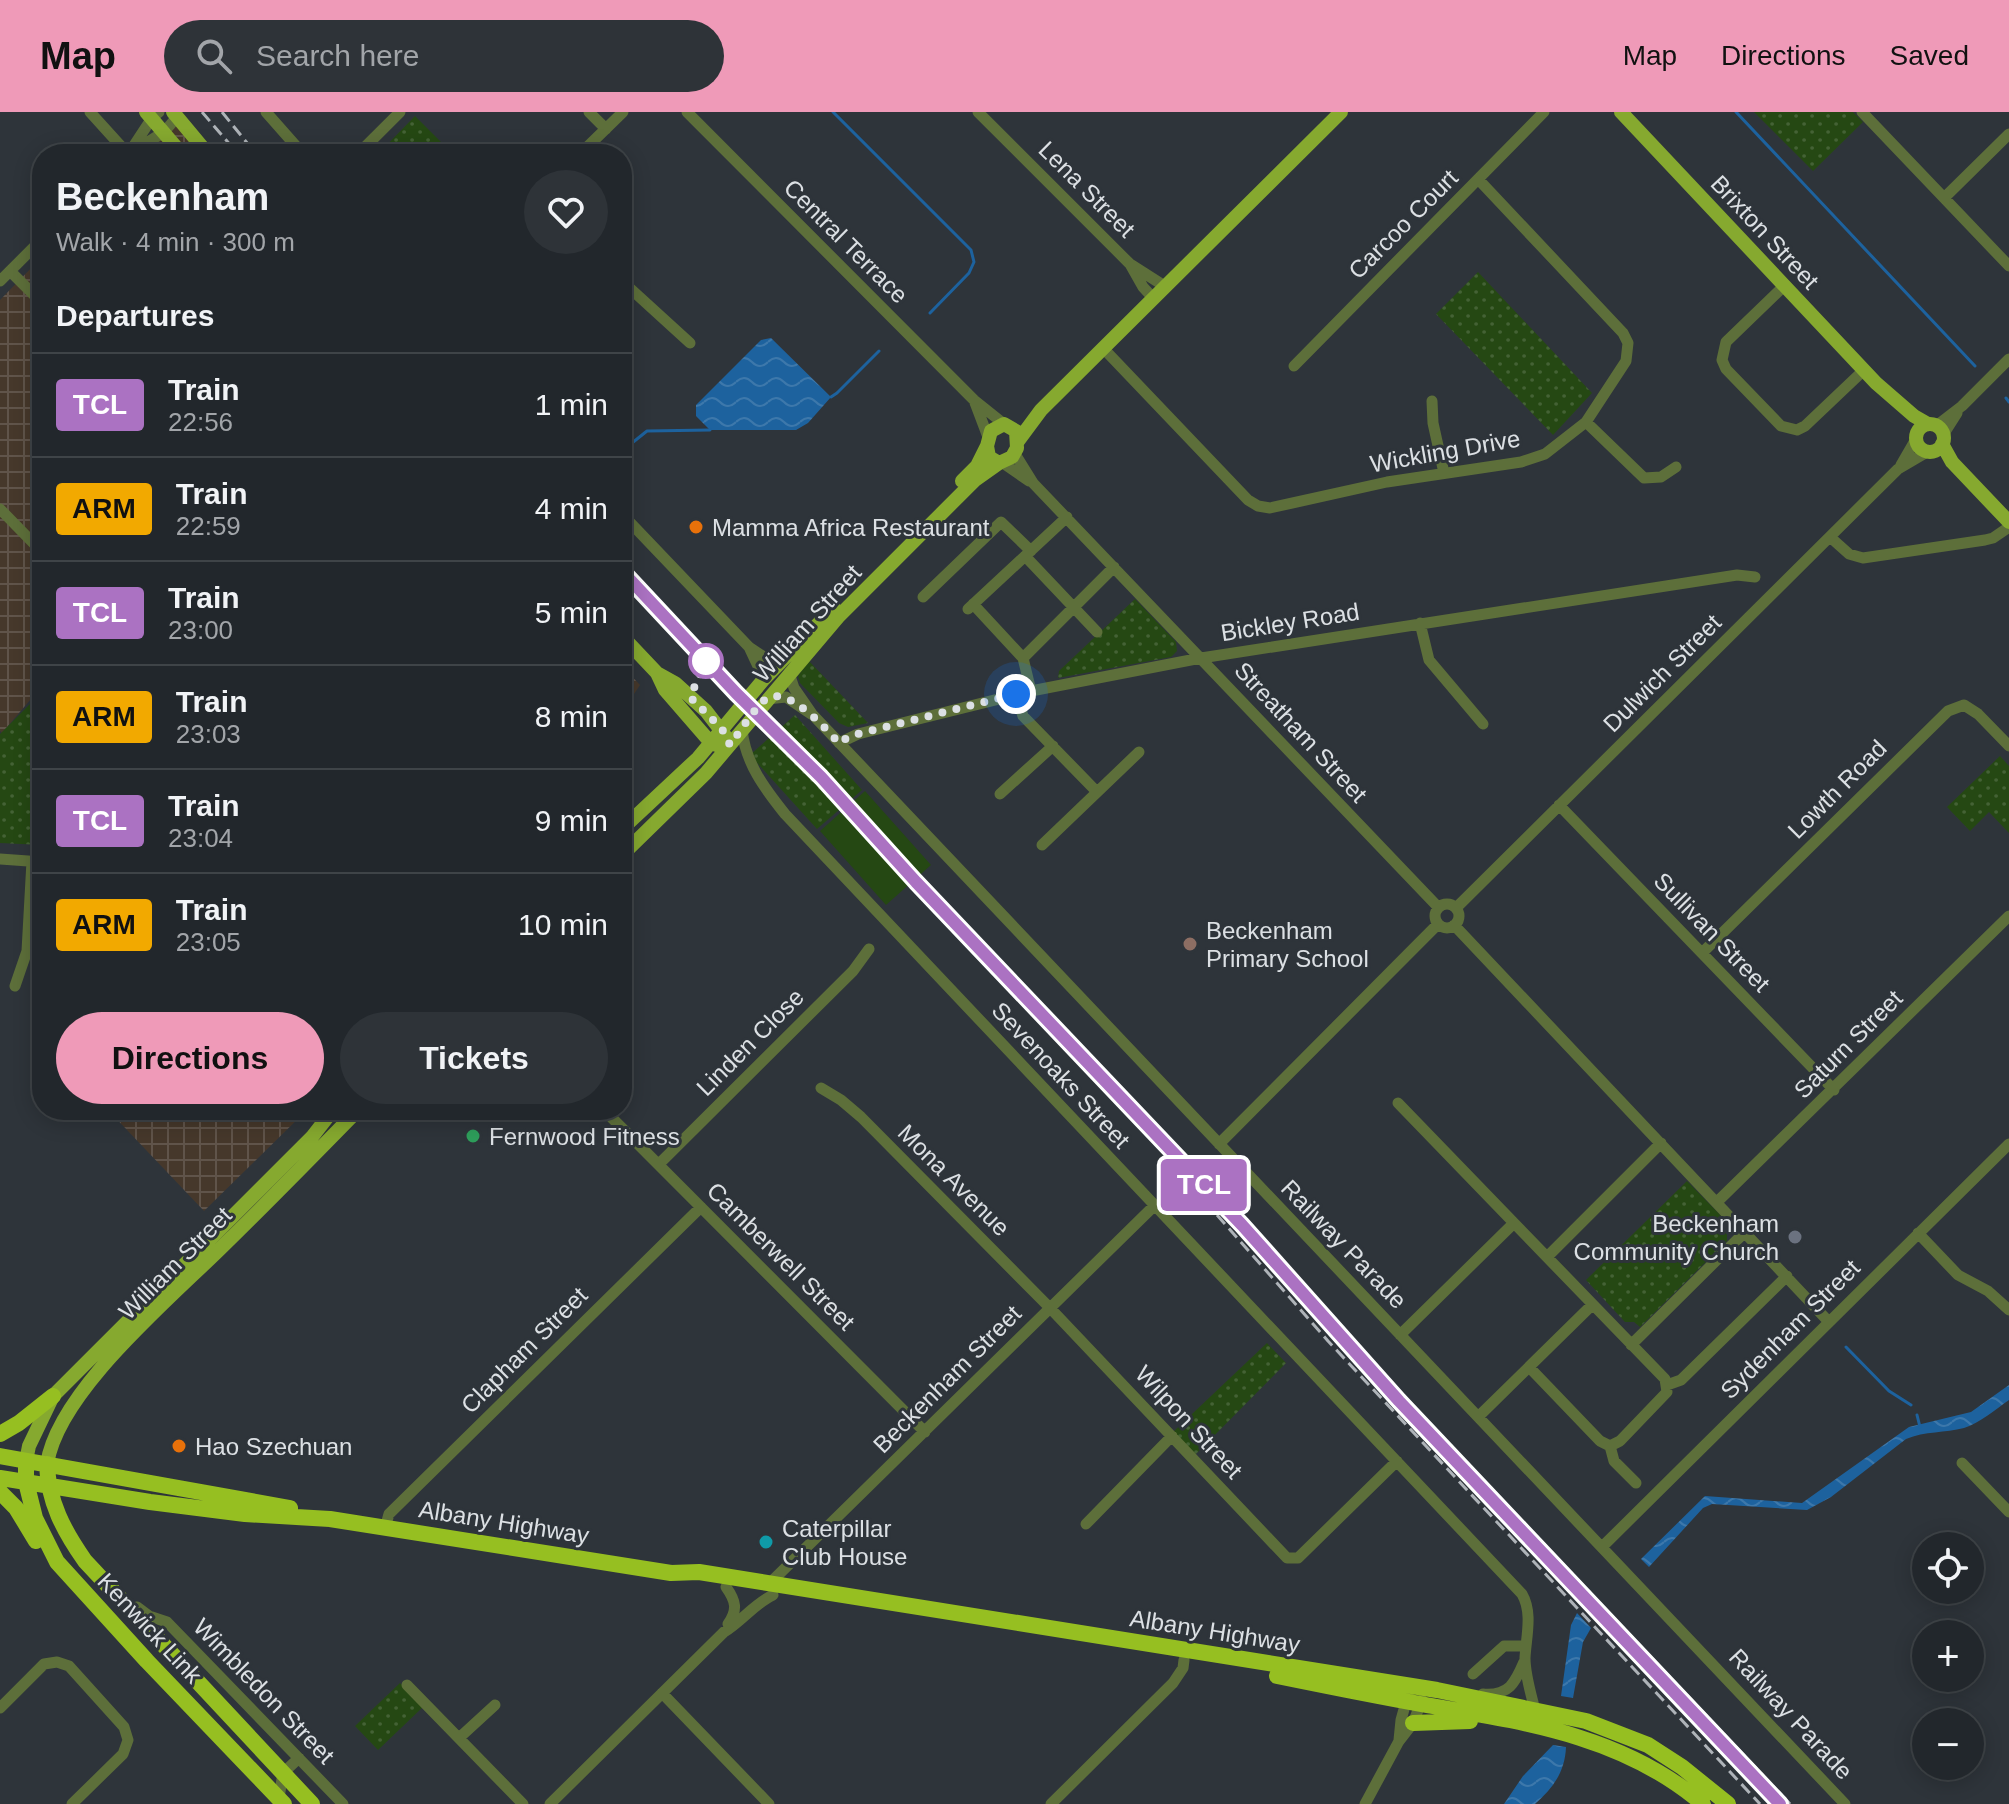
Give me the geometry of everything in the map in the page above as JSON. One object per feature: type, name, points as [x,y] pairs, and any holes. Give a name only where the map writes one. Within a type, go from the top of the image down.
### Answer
[{"type":"highway","points":[[0,1434],[53,1396]]},
{"type":"highway","name":"Albany Highway","points":[[0,1456],[292,1508],[330,1519]]},
{"type":"highway","name":"Kenwick Link","points":[[26,1461],[26,1482],[35,1518],[57,1562],[281,1801]]},
{"type":"highway","name":"Kenwick Link","points":[[47,1464],[48,1486],[65,1532],[85,1561],[312,1804]]},
{"type":"highway","name":"Albany Highway","points":[[0,1478],[245,1514],[330,1519],[671,1573],[699,1572],[771,1589],[1184,1660],[1420,1694]]},
{"type":"highway","points":[[0,1492],[16,1508],[34,1539],[57,1562]]},
{"type":"highway","name":"Albany Highway","points":[[671,1573],[697,1583],[771,1589],[1420,1694],[1533,1717],[1586,1721],[1648,1745],[1684,1768],[1728,1804]]},
{"type":"highway","points":[[1413,1723],[1482,1721],[1512,1727],[1533,1717]]},
{"type":"highway","name":"Albany Highway","points":[[1533,1717],[1642,1761],[1703,1804]]},
{"type":"main road","name":"William Street","points":[[632,820],[711,743],[764,679],[785,667],[975,480],[1009,455],[1041,410],[1341,112]]},
{"type":"main road","name":"Brixton Street","points":[[1621,112],[1876,383],[1916,437],[1919,447],[1935,439]]},
{"type":"main road","points":[[152,114],[174,144]]},
{"type":"main road","points":[[175,114],[200,144]]},
{"type":"main road","name":"Brixton Street","points":[[1876,383],[1914,416],[2009,524]]},
{"type":"main road","name":"William Street","points":[[632,845],[691,789],[728,747],[767,699],[785,667],[971,473],[991,431],[1041,410]]},
{"type":"main road","points":[[988,442],[989,457],[1009,455],[1016,431],[1006,425]]},
{"type":"main road","points":[[632,647],[657,673],[675,683],[722,729],[728,747]]},
{"type":"main road","points":[[657,673],[665,690],[711,743],[728,747]]},
{"type":"main road","name":"William Street","points":[[26,1461],[33,1437],[53,1396],[312,1137],[325,1120]]},
{"type":"main road","name":"William Street","points":[[47,1464],[64,1417],[109,1359],[348,1120]]},
{"type":"street","points":[[90,112],[119,144]]},
{"type":"street","points":[[266,112],[294,144]]},
{"type":"street","points":[[368,144],[400,112]]},
{"type":"street","points":[[589,112],[606,129]]},
{"type":"street","points":[[590,144],[623,112]]},
{"type":"street","name":"Central Terrace","points":[[687,112],[974,400],[1006,425]]},
{"type":"street","name":"Carcoo Court","points":[[1294,366],[1544,112]]},
{"type":"street","points":[[1862,112],[2009,266]]},
{"type":"street","name":"Lena Street","points":[[981,113],[1130,264],[1166,287]]},
{"type":"street","points":[[134,144],[152,114]]},
{"type":"street","points":[[144,144],[164,132],[175,114]]},
{"type":"street","points":[[1944,198],[2009,134]]},
{"type":"street","name":"Wickling Drive","points":[[1103,348],[1248,500],[1258,506],[1270,508],[1387,482],[1521,462],[1545,454],[1586,422],[1626,361],[1628,343],[1623,333],[1478,179]]},
{"type":"street","points":[[0,281],[32,249]]},
{"type":"street","name":"Lena Street","points":[[1130,264],[1154,299]]},
{"type":"street","points":[[10,271],[32,293]]},
{"type":"street","points":[[1785,285],[1726,342],[1722,360],[1726,369],[1781,426],[1797,430],[1864,370]]},
{"type":"street","points":[[632,290],[690,343]]},
{"type":"street","name":"Dulwich Street","points":[[1456,908],[1898,469],[1935,439],[1962,406],[2009,359]]},
{"type":"street","name":"Central Terrace","points":[[974,400],[988,442]]},
{"type":"street","points":[[1432,401],[1433,423],[1444,473]]},
{"type":"street","points":[[1586,422],[1644,478],[1661,477],[1676,467]]},
{"type":"street","name":"Dulwich Street","points":[[1898,469],[1916,437]]},
{"type":"street","name":"Streatham Street","points":[[1009,455],[1438,907]]},
{"type":"street","points":[[0,509],[32,542]]},
{"type":"street","points":[[1031,691],[1023,658],[970,607],[1067,517]]},
{"type":"street","points":[[923,597],[1001,522],[1097,632]]},
{"type":"street","points":[[632,524],[749,647],[785,667]]},
{"type":"street","points":[[1830,537],[1849,554],[1863,558],[1985,540],[1993,538],[2009,524]]},
{"type":"street","points":[[1023,658],[1114,567]]},
{"type":"street","name":"Bickley Road","points":[[839,743],[850,736],[1016,694],[1201,658],[1737,575],[1755,577]]},
{"type":"street","points":[[1420,623],[1429,660],[1483,724]]},
{"type":"street","points":[[749,647],[764,679]]},
{"type":"street","name":"Railway Parade","points":[[785,667],[794,688],[812,714],[839,743],[1845,1804]]},
{"type":"street","points":[[1016,694],[1023,716],[1097,792]]},
{"type":"street","name":"Railway Parade","points":[[767,699],[786,697],[812,714]]},
{"type":"street","name":"Lowth Road","points":[[1702,953],[1948,711],[1964,705],[2009,746]]},
{"type":"street","name":"Sevenoaks Street","points":[[742,729],[763,787],[785,814],[1522,1594],[1527,1602],[1525,1661],[1533,1717]]},
{"type":"street","points":[[1000,794],[1053,746]]},
{"type":"street","points":[[1042,845],[1139,752]]},
{"type":"street","name":"Sullivan Street","points":[[1559,805],[1834,1090]]},
{"type":"street","points":[[0,859],[32,861]]},
{"type":"street","points":[[1449,904],[1456,908],[1459,916],[1454,925],[1444,928],[1438,924],[1435,914],[1438,907],[1449,904]]},
{"type":"street","points":[[15,986],[27,951],[32,906]]},
{"type":"street","name":"Saturn Street","points":[[1717,1202],[2009,916]]},
{"type":"street","points":[[1219,1144],[1438,924]]},
{"type":"street","points":[[1454,925],[1829,1322]]},
{"type":"street","name":"Linden Close","points":[[659,1164],[853,971],[869,949]]},
{"type":"street","name":"Mona Avenue","points":[[821,1088],[861,1117],[1051,1309]]},
{"type":"street","points":[[1398,1103],[1665,1379],[1667,1385],[1663,1399],[1620,1441],[1610,1446]]},
{"type":"street","name":"Camberwell Street","points":[[614,1120],[925,1432]]},
{"type":"street","points":[[1547,1257],[1661,1143]]},
{"type":"street","name":"Sydenham Street","points":[[1602,1547],[2009,1144]]},
{"type":"street","name":"Beckenham Street","points":[[550,1804],[724,1632],[762,1600],[925,1432],[1154,1206]]},
{"type":"street","name":"Clapham Street","points":[[385,1528],[389,1514],[701,1207]]},
{"type":"street","points":[[1400,1335],[1514,1223]]},
{"type":"street","points":[[1631,1345],[1745,1232]]},
{"type":"street","points":[[1918,1233],[1958,1275],[1988,1291],[2009,1310]]},
{"type":"street","points":[[1667,1385],[1681,1380],[1787,1276]]},
{"type":"street","points":[[1478,1417],[1592,1305]]},
{"type":"street","name":"Wilpon Street","points":[[1051,1309],[1287,1558],[1298,1558],[1397,1461]]},
{"type":"street","points":[[1529,1367],[1600,1441],[1610,1446],[1614,1461],[1636,1483]]},
{"type":"street","points":[[1086,1524],[1172,1436]]},
{"type":"street","points":[[1962,1463],[2009,1512]]},
{"type":"street","points":[[724,1632],[736,1609],[726,1587]]},
{"type":"street","name":"Wimbledon Street","points":[[110,1589],[124,1595],[144,1613],[167,1622],[343,1804]]},
{"type":"street","points":[[1473,1674],[1504,1646],[1526,1646]]},
{"type":"street","points":[[1051,1804],[1173,1683],[1183,1668],[1184,1660]]},
{"type":"street","points":[[1420,1694],[1501,1693],[1514,1686],[1525,1661]]},
{"type":"street","points":[[0,1708],[44,1664],[57,1662],[69,1666],[124,1727],[128,1740],[123,1754],[72,1804]]},
{"type":"street","points":[[407,1685],[523,1804]]},
{"type":"street","points":[[662,1693],[769,1804]]},
{"type":"street","points":[[1399,1741],[1413,1723],[1420,1694]]},
{"type":"street","points":[[1365,1804],[1420,1694]]},
{"type":"street","points":[[459,1738],[495,1705]]},
{"type":"street","points":[[281,1801],[283,1773],[299,1758]]},
{"type":"shaded area","points":[[179,122],[198,144],[155,144]]},
{"type":"shaded area","points":[[32,267],[32,698],[2,733],[0,731],[0,300]]},
{"type":"shaded area","points":[[632,677],[640,685],[632,697]]},
{"type":"shaded area","points":[[118,1120],[297,1120],[204,1211]]},
{"type":"green space","points":[[1754,112],[1853,112],[1863,122],[1813,171]]},
{"type":"green space","points":[[415,116],[443,144],[388,144]]},
{"type":"green space","points":[[1478,272],[1592,393],[1553,435],[1436,314]]},
{"type":"green space","points":[[1135,599],[1176,642],[1177,651],[1171,657],[1058,678],[1059,671]]},
{"type":"green space","points":[[809,661],[868,723],[848,727],[839,723],[800,683],[798,676]]},
{"type":"green space","points":[[32,702],[32,845],[0,843],[0,734]]},
{"type":"green space","points":[[795,715],[862,790],[817,829],[750,755]]},
{"type":"green space","points":[[2000,756],[2009,766],[2009,833],[1989,812],[1970,831],[1947,807]]},
{"type":"green space","points":[[865,791],[931,865],[886,905],[820,831]]},
{"type":"green space","points":[[1687,1181],[1727,1222],[1727,1241],[1640,1327],[1634,1322],[1625,1322],[1586,1280]]},
{"type":"green space","points":[[1267,1343],[1286,1363],[1195,1455],[1173,1432]]},
{"type":"green space","points":[[400,1683],[423,1707],[378,1750],[355,1726]]},
{"type":"water","points":[[771,338],[831,397],[808,423],[796,430],[710,430],[696,416],[696,405],[761,340]]},
{"type":"water","points":[[2009,1385],[2009,1400],[1982,1419],[1964,1428],[1906,1439],[1831,1497],[1807,1510],[1712,1504],[1703,1508],[1649,1567],[1641,1559],[1705,1496],[1802,1503],[1909,1427],[1971,1412]]},
{"type":"water","points":[[1577,1613],[1591,1628],[1583,1642],[1573,1698],[1561,1696],[1571,1625]]},
{"type":"water","points":[[1553,1745],[1566,1747],[1565,1756],[1557,1779],[1547,1792],[1535,1804],[1504,1804],[1523,1776]]},
{"type":"waterway","points":[[833,112],[971,250],[974,262],[969,273],[930,313]]},
{"type":"waterway","points":[[1736,112],[1975,366]]},
{"type":"waterway","points":[[831,397],[879,351]]},
{"type":"waterway","points":[[2006,398],[2009,402]]},
{"type":"waterway","points":[[632,443],[647,431],[710,430]]},
{"type":"waterway","points":[[1846,1347],[1889,1391],[1911,1405]]},
{"type":"waterway","points":[[1917,1415],[1920,1427]]},
{"type":"railway","points":[[202,112],[229,144]]},
{"type":"railway","points":[[222,112],[248,144]]},
{"type":"railway","points":[[632,581],[1790,1804]]},
{"type":"railway","points":[[1217,1215],[1328,1341],[1760,1804]]},
{"type":"train","name":"TCL","points":[[632,582],[736,693],[821,777],[916,882],[1242,1225],[1399,1401],[1780,1804]]},
{"type":"place","name":"Mamma Africa Restaurant","points":[[696,527]]},
{"type":"place","name":"Beckenham Primary School","points":[[1190,944]]},
{"type":"place","name":"Fernwood Fitness","points":[[473,1136]]},
{"type":"place","name":"Beckenham Community Church","points":[[1795,1237]]},
{"type":"place","name":"Hao Szechuan","points":[[179,1446]]},
{"type":"place","name":"Caterpillar Club House","points":[[766,1542]]},
{"type":"route","points":[[706,661],[690,697],[722,729],[730,745],[767,699],[777,697],[786,697],[812,714],[839,743],[850,736],[1016,694]]}]
